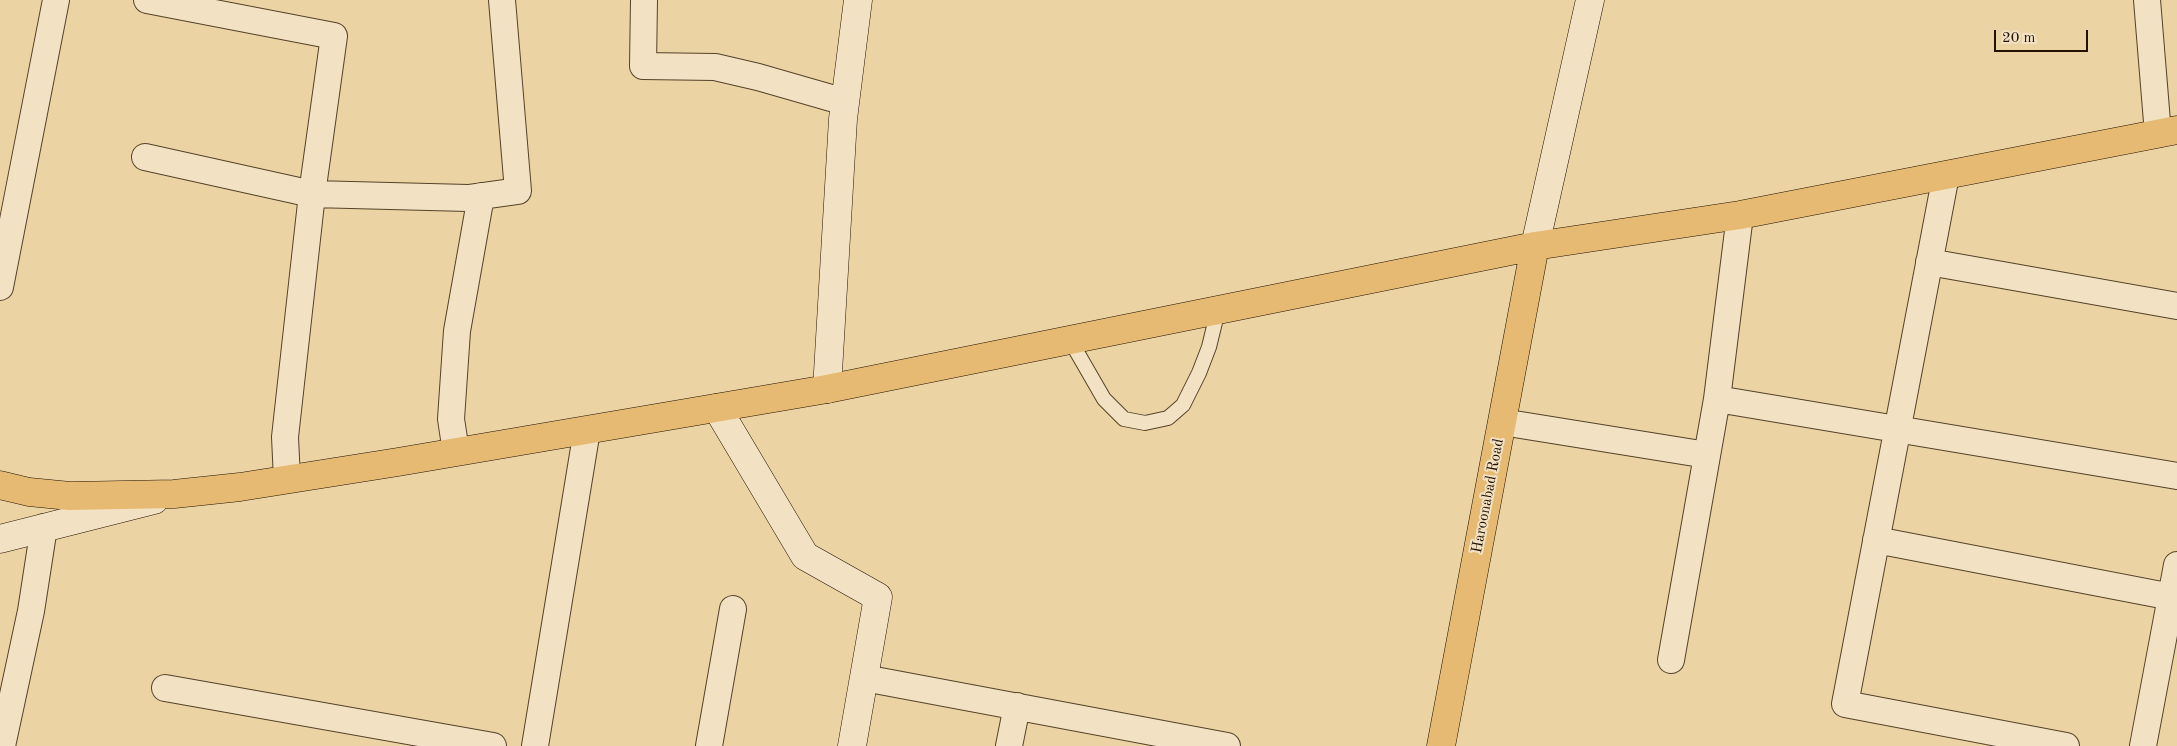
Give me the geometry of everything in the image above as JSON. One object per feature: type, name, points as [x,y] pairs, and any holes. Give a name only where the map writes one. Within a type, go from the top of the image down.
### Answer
[{"type":"main road","points":[[0,485],[28,492],[70,496],[174,494],[287,479],[456,452],[827,389],[1535,246],[1740,215],[2168,132]]},
{"type":"main road","name":"Haroonabad Road","points":[[1442,746],[1535,246]]},
{"type":"street","points":[[0,287],[9,187],[56,0]]},
{"type":"street","points":[[147,0],[334,36],[312,194],[285,437],[287,479]]},
{"type":"street","points":[[145,156],[312,194],[468,198],[518,191],[502,0]]},
{"type":"street","points":[[644,0],[643,66],[715,67],[758,77],[845,102]]},
{"type":"street","points":[[827,389],[845,102],[858,0]]},
{"type":"street","points":[[1535,246],[1590,0]]},
{"type":"street","points":[[2147,0],[2168,132]]},
{"type":"street","points":[[1946,175],[1845,704],[2066,746]]},
{"type":"street","points":[[456,452],[451,419],[457,331],[481,196]]},
{"type":"street","points":[[1671,660],[1717,399],[1740,215]]},
{"type":"street","points":[[1929,262],[2177,306]]},
{"type":"street","points":[[1717,399],[2177,476]]},
{"type":"street","points":[[717,408],[804,556],[878,597],[852,746]]},
{"type":"street","points":[[1502,422],[1707,455]]},
{"type":"street","points":[[537,746],[587,430]]},
{"type":"street","points":[[0,538],[174,494]]},
{"type":"street","points":[[2,746],[31,611],[44,527]]},
{"type":"street","points":[[1876,540],[2174,598]]},
{"type":"street","points":[[2143,746],[2174,598],[2177,565]]},
{"type":"street","points":[[709,746],[733,609]]},
{"type":"street","points":[[864,678],[1227,746]]},
{"type":"street","points":[[165,688],[493,746]]},
{"type":"street","points":[[1009,746],[1017,706]]},
{"type":"lane","points":[[1070,340],[1087,373],[1104,399],[1124,418],[1146,423],[1168,418],[1183,405],[1199,373],[1209,347],[1218,310]]}]
